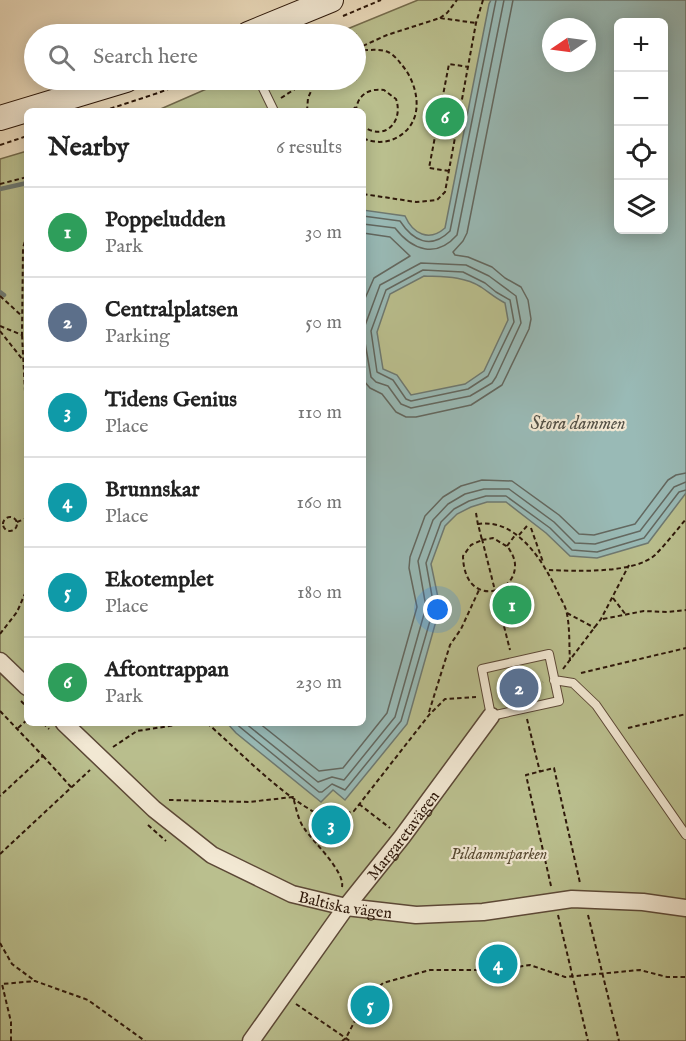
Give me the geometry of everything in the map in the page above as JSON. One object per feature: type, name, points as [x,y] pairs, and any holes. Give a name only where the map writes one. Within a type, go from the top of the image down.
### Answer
[{"type":"main road","points":[[272,24],[331,0]]},
{"type":"main road","points":[[33,108],[93,90]]},
{"type":"main road","points":[[0,118],[24,111]]},
{"type":"street","points":[[0,661],[24,684]]},
{"type":"street","name":"Margaretavägen","points":[[250,1041],[346,907],[402,837],[491,716]]},
{"type":"street","name":"Baltiska vägen","points":[[67,726],[154,809],[212,855],[292,894],[346,907],[416,915],[483,912],[584,899],[643,902],[686,908]]},
{"type":"lane","points":[[264,90],[273,108]]},
{"type":"lane","points":[[549,654],[554,680],[559,701],[491,716],[482,669],[549,654]]},
{"type":"lane","points":[[554,680],[573,683],[596,705],[686,835]]},
{"type":"path","points":[[366,45],[387,35],[440,18],[457,0]]},
{"type":"path","points":[[366,194],[416,202],[437,200],[445,192],[470,67],[476,24],[483,0]]},
{"type":"path","points":[[440,18],[476,24]]},
{"type":"path","points":[[366,50],[379,50],[393,55],[405,69],[416,93],[415,116],[403,133],[392,141],[382,143],[366,139]]},
{"type":"path","points":[[449,171],[429,168],[449,64],[470,67]]},
{"type":"path","points":[[112,108],[166,90]]},
{"type":"path","points":[[307,108],[312,90]]},
{"type":"path","points":[[356,108],[359,100],[370,90],[384,90],[396,99],[398,106],[396,120],[387,130],[374,131],[366,127]]},
{"type":"path","points":[[0,145],[24,137]]},
{"type":"path","points":[[0,184],[24,178]]},
{"type":"path","points":[[24,246],[22,316],[24,377]]},
{"type":"path","points":[[0,297],[22,316]]},
{"type":"path","points":[[0,326],[22,335]]},
{"type":"path","points":[[0,331],[23,360]]},
{"type":"path","points":[[476,513],[519,688],[686,648]]},
{"type":"path","points":[[8,517],[17,522],[17,528],[13,531],[6,531],[3,527],[4,520],[8,517]]},
{"type":"path","points":[[17,522],[24,519]]},
{"type":"path","points":[[548,570],[603,570],[629,566],[653,556],[686,519]]},
{"type":"path","points":[[478,524],[487,522],[517,535],[548,570],[567,613],[570,661]]},
{"type":"path","points":[[507,546],[529,527],[544,565]]},
{"type":"path","points":[[493,538],[507,546],[516,566],[509,582],[496,590],[479,590],[466,578],[463,556],[471,544],[482,540],[493,538]]},
{"type":"path","points":[[554,680],[601,620],[629,566]]},
{"type":"path","points":[[429,715],[450,645],[461,629],[479,590]]},
{"type":"path","points":[[0,634],[17,612],[24,596]]},
{"type":"path","points":[[613,598],[626,615]]},
{"type":"path","points":[[601,620],[644,611],[686,610]]},
{"type":"path","points":[[567,613],[595,628]]},
{"type":"path","points":[[210,726],[293,797],[319,815],[334,817],[354,812],[429,715],[445,699],[471,698]]},
{"type":"path","points":[[0,711],[71,786]]},
{"type":"path","points":[[615,732],[686,714]]},
{"type":"path","points":[[17,728],[24,722]]},
{"type":"path","points":[[0,854],[112,747],[137,731],[170,726]]},
{"type":"path","points":[[531,737],[540,772]]},
{"type":"path","points":[[0,796],[43,756]]},
{"type":"path","points":[[588,1041],[526,775],[554,768],[620,1041]]},
{"type":"path","points":[[173,800],[249,802],[293,797]]},
{"type":"path","points":[[293,797],[303,826],[337,870],[343,882]]},
{"type":"path","points":[[161,800],[170,806]]},
{"type":"path","points":[[359,804],[402,837]]},
{"type":"path","points":[[0,943],[12,964],[35,981],[88,1000],[143,1040]]},
{"type":"path","points":[[342,1041],[346,1038],[366,999],[383,982],[430,970],[496,970],[530,964],[565,976],[640,970],[667,977],[686,977]]},
{"type":"path","points":[[11,1041],[11,1022],[1,984],[35,981]]},
{"type":"path","points":[[283,995],[350,1041]]},
{"type":"path","points":[[138,1041],[143,1040]]},
{"type":"green space","name":"Pildammsparken","points":[[418,0],[686,0],[686,1041],[0,1041],[0,159],[24,152],[24,726],[366,726],[366,108],[163,108],[204,90],[366,90],[366,24],[359,24]]},
{"type":"water","name":"Stora dammen","points":[[491,0],[686,0],[686,493],[648,543],[597,558],[570,556],[546,533],[506,502],[487,502],[457,514],[445,526],[431,564],[440,607],[407,724],[345,800],[333,790],[321,802],[230,726],[366,726],[366,210],[405,216],[412,227],[422,234],[433,235],[445,228]],"holes":[[[424,276],[446,277],[474,283],[505,303],[508,320],[484,371],[465,384],[411,395],[397,375],[383,369],[377,332],[390,294]]]},
{"type":"waterway","points":[[0,189],[24,184]]},
{"type":"waterway","points":[[0,292],[4,295]]},
{"type":"place","name":"Aftontrappan","points":[[445,117]]},
{"type":"place","name":"Poppeludden","points":[[512,605]]},
{"type":"place","name":"Centralplatsen","points":[[519,688]]},
{"type":"place","name":"Tidens Genius","points":[[331,825]]},
{"type":"place","name":"Brunnskar","points":[[498,964]]},
{"type":"place","name":"Ekotemplet","points":[[370,1005]]}]
